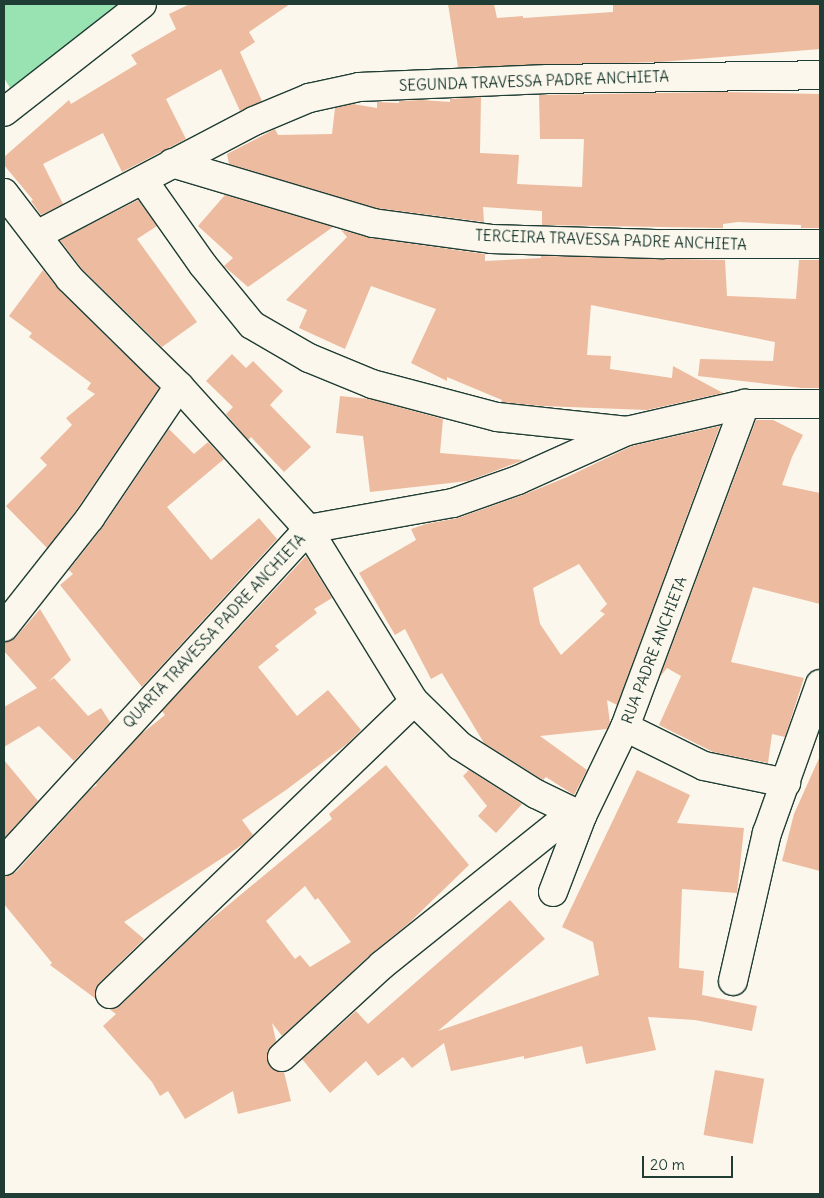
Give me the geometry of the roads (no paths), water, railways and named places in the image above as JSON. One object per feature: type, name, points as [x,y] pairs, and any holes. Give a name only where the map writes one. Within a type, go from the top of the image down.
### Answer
[{"type":"street","points":[[4,112],[142,4]]},
{"type":"street","name":"SEGUNDA TRAVESSA PADRE ANCHIETA","points":[[37,235],[254,121],[309,98],[359,87],[548,79],[820,75]]},
{"type":"street","name":"TERCEIRA TRAVESSA PADRE ANCHIETA","points":[[172,163],[373,223],[491,239],[664,244],[820,244]]},
{"type":"street","points":[[142,180],[203,265],[252,325],[309,358],[372,384],[497,417],[627,431]]},
{"type":"street","points":[[4,192],[70,279],[180,386],[308,529],[414,701],[460,746],[536,794],[578,814],[382,965],[282,1057]]},
{"type":"street","points":[[4,627],[90,518],[180,386]]},
{"type":"street","name":"QUARTA TRAVESSA PADRE ANCHIETA","points":[[4,860],[308,529],[453,503],[518,480],[627,431],[745,404],[820,404]]},
{"type":"street","name":"RUA PADRE ANCHIETA","points":[[553,892],[578,814],[625,727],[745,404]]},
{"type":"street","points":[[733,981],[767,833],[820,684]]},
{"type":"street","points":[[110,994],[414,701]]},
{"type":"street","points":[[625,727],[704,766],[786,783]]}]
